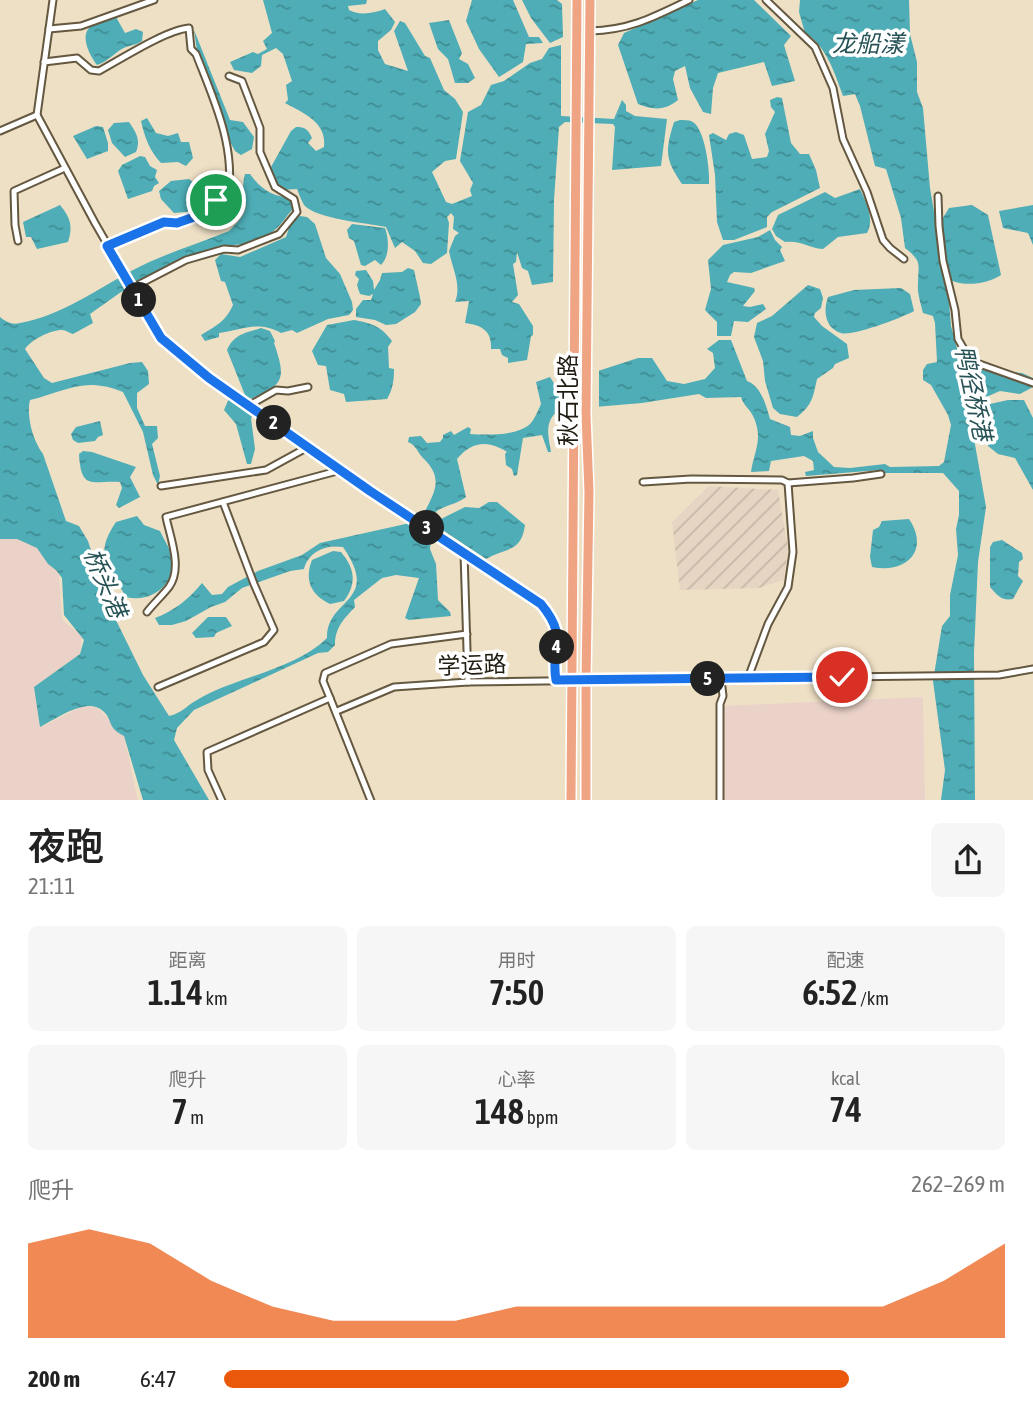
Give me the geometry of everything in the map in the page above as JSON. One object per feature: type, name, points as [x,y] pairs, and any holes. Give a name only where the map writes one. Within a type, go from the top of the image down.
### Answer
[{"type":"main road","name":"秋石北路","points":[[571,800],[577,0]]},
{"type":"main road","name":"秋石北路","points":[[586,800],[590,0]]},
{"type":"street","points":[[53,0],[37,115],[107,246],[161,338],[209,378],[541,604],[553,618],[558,640],[556,680]]},
{"type":"street","points":[[49,29],[81,26],[154,0]]},
{"type":"street","points":[[590,31],[613,31],[631,27],[689,0]]},
{"type":"street","points":[[766,0],[815,47],[833,88],[843,139],[867,192],[883,240],[904,258]]},
{"type":"street","points":[[44,62],[77,58],[91,70],[99,71],[181,29],[189,28],[191,49],[196,54],[215,103],[228,145],[228,195],[216,200],[211,211],[177,223],[164,222],[107,246]]},
{"type":"street","points":[[132,288],[186,260],[225,249],[238,250],[279,234],[297,212],[294,199],[275,187],[260,152],[260,128],[242,81],[229,76]]},
{"type":"street","points":[[0,131],[37,115]]},
{"type":"street","points":[[18,242],[14,191],[65,168]]},
{"type":"street","points":[[938,196],[943,261],[955,310],[958,339],[971,361],[1033,383]]},
{"type":"street","points":[[255,410],[255,402],[276,390],[288,391],[308,387]]},
{"type":"street","points":[[161,486],[266,470],[308,447]]},
{"type":"street","points":[[148,612],[171,585],[174,571],[174,554],[166,517],[341,470]]},
{"type":"street","points":[[643,482],[691,479],[782,480],[788,483],[881,474]]},
{"type":"street","points":[[748,678],[768,624],[788,587],[793,552],[788,483]]},
{"type":"street","points":[[158,687],[264,642],[274,630],[223,502]]},
{"type":"street","points":[[464,553],[468,682]]},
{"type":"street","points":[[371,800],[323,681],[325,673],[391,644],[467,634]]},
{"type":"street","name":"学运路","points":[[337,711],[394,687],[468,682],[999,675],[1033,669]]},
{"type":"street","points":[[720,800],[720,704],[723,696],[721,679]]},
{"type":"street","points":[[222,800],[208,770],[207,752],[330,698]]},
{"type":"shaded area","points":[[709,486],[778,490],[788,549],[784,580],[759,588],[680,590],[672,522]]},
{"type":"shaded area","points":[[0,539],[17,539],[37,548],[48,564],[59,573],[62,620],[82,636],[80,654],[34,687],[41,727],[81,707],[96,706],[124,736],[138,800],[0,800]]},
{"type":"shaded area","points":[[923,697],[925,800],[721,800],[722,706]]},
{"type":"water","points":[[263,0],[367,0],[366,4],[348,6],[349,10],[367,13],[385,9],[395,22],[391,30],[378,41],[378,50],[385,64],[408,71],[394,31],[400,21],[405,23],[425,56],[430,58],[444,90],[455,99],[463,112],[456,159],[445,161],[432,172],[446,202],[452,204],[472,196],[470,190],[473,183],[460,161],[468,112],[481,105],[491,85],[504,81],[530,63],[542,59],[549,48],[561,45],[561,116],[614,119],[622,100],[626,111],[635,116],[667,119],[661,166],[612,170],[613,124],[565,122],[559,127],[554,200],[553,282],[532,285],[528,271],[522,268],[517,252],[516,262],[513,264],[518,295],[512,302],[519,304],[533,326],[527,360],[508,363],[508,358],[502,355],[500,349],[491,349],[490,338],[485,330],[465,323],[469,301],[455,302],[457,283],[449,251],[459,233],[453,229],[454,217],[451,213],[447,217],[447,253],[431,264],[423,263],[415,251],[402,242],[395,248],[386,227],[319,214],[304,205],[297,189],[280,190],[271,167],[291,131],[296,127],[306,129],[312,138],[308,143],[316,151],[324,147],[324,138],[312,119],[285,103],[288,100],[286,85],[292,81],[283,54],[276,48],[262,55],[261,66],[252,73],[234,70],[230,62],[267,49],[263,41],[272,33]]},
{"type":"water","points":[[472,0],[513,0],[529,37],[539,37],[543,43],[526,44],[523,62],[499,77],[479,49],[466,21]]},
{"type":"water","points":[[522,0],[557,0],[562,4],[563,37],[550,43],[531,18]]},
{"type":"water","points":[[698,0],[754,0],[791,36],[784,45],[795,81],[772,86],[764,62],[718,73],[713,88],[711,114],[703,112],[690,88],[685,66],[675,71],[673,79],[678,100],[658,108],[638,104],[618,45],[624,33]]},
{"type":"water","points":[[800,0],[909,0],[910,34],[917,62],[917,92],[923,108],[930,188],[951,326],[958,352],[971,368],[1022,373],[1033,378],[1033,387],[1020,394],[1000,391],[977,401],[969,410],[986,507],[978,562],[974,653],[975,800],[941,800],[945,770],[933,681],[942,626],[950,616],[950,595],[958,555],[956,529],[959,491],[943,473],[884,473],[879,470],[806,476],[805,472],[814,470],[813,461],[804,456],[771,461],[769,471],[751,472],[758,432],[753,416],[741,397],[706,398],[699,394],[642,403],[559,410],[549,424],[551,452],[548,452],[542,435],[523,438],[517,475],[514,476],[512,469],[506,465],[507,452],[487,444],[468,449],[457,459],[466,497],[433,514],[430,549],[436,564],[438,600],[451,616],[409,620],[405,618],[419,578],[396,575],[382,578],[354,600],[355,607],[341,624],[335,645],[328,652],[318,653],[194,710],[177,728],[174,740],[209,800],[143,800],[124,736],[112,727],[103,711],[96,707],[80,707],[40,727],[34,687],[80,654],[84,640],[64,615],[62,578],[56,570],[48,564],[37,548],[17,539],[0,539],[0,317],[9,323],[17,324],[50,314],[144,264],[229,231],[246,208],[243,191],[245,174],[250,174],[269,192],[294,199],[296,206],[273,231],[254,241],[226,245],[154,272],[143,282],[121,292],[90,314],[93,323],[73,334],[57,330],[32,342],[25,349],[44,378],[52,383],[130,363],[142,362],[148,371],[149,384],[137,393],[137,408],[145,426],[157,426],[158,438],[152,444],[160,476],[158,485],[143,432],[123,392],[97,385],[76,387],[30,400],[29,413],[33,435],[43,454],[66,521],[79,526],[88,541],[110,608],[143,675],[169,716],[212,692],[282,666],[314,649],[327,638],[329,625],[355,590],[357,579],[343,547],[330,547],[319,550],[309,558],[304,569],[290,571],[242,588],[225,602],[186,621],[159,625],[155,618],[181,604],[202,583],[212,595],[222,594],[228,587],[258,571],[302,555],[320,543],[410,523],[422,517],[436,480],[430,466],[408,442],[409,437],[421,436],[427,443],[440,442],[443,435],[451,431],[454,435],[468,427],[471,429],[470,434],[518,431],[532,422],[541,404],[536,382],[550,377],[555,385],[638,358],[652,358],[667,381],[684,384],[705,379],[715,368],[713,353],[707,349],[719,340],[731,340],[747,381],[756,387],[765,402],[770,419],[790,427],[791,435],[800,436],[813,431],[818,452],[834,467],[885,464],[890,467],[939,466],[944,462],[951,425],[931,385],[923,380],[923,370],[927,364],[937,362],[935,323],[933,316],[923,313],[918,287],[918,264],[905,248],[901,218],[886,169],[875,166],[855,94],[843,96],[824,52],[805,33],[799,12]]},
{"type":"water","points":[[116,17],[125,33],[136,29],[143,32],[142,41],[122,49],[97,65],[87,47],[87,32],[94,24]]},
{"type":"water","points":[[449,20],[462,53],[459,59],[468,64],[475,78],[468,83],[455,83],[448,59],[438,49],[429,23]]},
{"type":"water","points":[[194,30],[230,120],[243,122],[254,137],[252,149],[241,155],[235,151],[223,129],[225,122],[197,51]]},
{"type":"water","points":[[782,98],[791,143],[800,154],[809,154],[820,188],[772,212],[767,217],[767,227],[734,240],[723,240],[717,222],[715,175],[709,135],[713,133],[726,140],[729,134],[736,132],[744,135],[752,159],[767,157],[769,151],[765,134],[775,112],[770,100]]},
{"type":"water","points":[[147,118],[156,133],[168,136],[178,133],[181,142],[189,142],[193,158],[186,166],[178,162],[161,163],[144,133],[141,121]]},
{"type":"water","points":[[691,121],[700,131],[709,184],[682,184],[672,168],[668,154],[669,140],[674,122]]},
{"type":"water","points":[[129,122],[136,133],[138,144],[136,152],[125,157],[112,143],[108,130],[114,123]]},
{"type":"water","points":[[96,126],[103,127],[108,151],[87,159],[73,136]]},
{"type":"water","points":[[140,156],[145,157],[150,166],[157,170],[155,177],[159,183],[152,191],[128,199],[118,171],[122,165]]},
{"type":"water","points":[[189,179],[205,195],[199,206],[193,210],[174,213],[161,199],[159,191],[171,181]]},
{"type":"water","points":[[860,189],[870,217],[867,233],[838,237],[823,249],[785,242],[776,236],[772,229],[778,215],[825,192],[835,198]]},
{"type":"water","points":[[60,205],[70,223],[68,242],[37,249],[31,237],[26,237],[23,222]]},
{"type":"water","points":[[972,205],[988,215],[1001,275],[969,284],[950,280],[941,221],[949,208]]},
{"type":"water","points":[[1033,205],[1033,245],[1028,233],[1003,228],[999,211]]},
{"type":"water","points":[[307,217],[315,224],[326,258],[340,274],[353,310],[349,315],[328,319],[297,333],[292,330],[281,333],[257,326],[219,333],[219,337],[205,341],[201,335],[224,319],[233,305],[225,282],[221,281],[215,260],[221,254],[240,257],[286,237],[292,219]]},
{"type":"water","points":[[352,224],[385,228],[388,247],[381,265],[375,260],[365,266],[361,265],[354,241],[349,238],[347,230]]},
{"type":"water","points":[[770,230],[782,247],[780,250],[785,261],[751,273],[734,272],[727,282],[754,288],[755,291],[743,306],[763,304],[766,309],[748,322],[734,321],[731,336],[717,336],[717,322],[705,310],[711,289],[708,260],[723,245],[758,237]]},
{"type":"water","points":[[408,268],[414,270],[420,297],[421,304],[415,312],[396,324],[386,325],[356,317],[356,309],[363,300],[371,300],[373,294],[360,294],[356,271],[366,270],[373,281],[374,290],[382,273],[402,272]]},
{"type":"water","points":[[808,285],[820,289],[823,298],[821,308],[814,317],[847,344],[849,358],[835,364],[817,379],[811,401],[797,417],[780,414],[773,408],[765,381],[763,361],[754,337],[757,323],[772,316]]},
{"type":"water","points":[[901,288],[910,294],[914,311],[908,314],[878,326],[847,333],[836,331],[829,323],[826,313],[828,297],[854,290]]},
{"type":"water","points":[[354,320],[375,326],[392,341],[388,347],[389,368],[394,369],[394,377],[387,399],[346,402],[344,394],[330,390],[326,366],[318,365],[312,351],[327,325]]},
{"type":"water","points":[[261,328],[270,331],[275,341],[280,379],[270,389],[250,399],[245,395],[227,350],[237,337]]},
{"type":"water","points":[[230,396],[255,414],[251,418],[255,449],[251,464],[247,464],[236,424],[224,410]]},
{"type":"water","points":[[1008,400],[1024,400],[1033,418],[1033,490],[1015,458],[998,454],[988,446],[989,433],[981,421],[981,406]]},
{"type":"water","points":[[100,421],[103,435],[95,441],[78,443],[73,440],[71,434],[76,427]]},
{"type":"water","points":[[83,451],[136,467],[130,477],[140,497],[119,508],[116,505],[122,488],[120,482],[90,482],[86,479],[80,466],[79,454]]},
{"type":"water","points":[[489,502],[497,502],[525,525],[516,545],[486,559],[438,527],[439,520],[465,507],[479,508]]},
{"type":"water","points":[[137,516],[144,525],[160,531],[169,549],[172,572],[162,588],[146,597],[136,598],[126,597],[109,568],[104,552],[116,522]]},
{"type":"water","points":[[909,519],[917,541],[912,557],[896,567],[872,567],[870,557],[873,530],[879,527],[882,521]]},
{"type":"water","points":[[1002,540],[1022,553],[1018,576],[1023,581],[1013,599],[1002,598],[990,587],[990,547],[993,542]]},
{"type":"water","points":[[333,551],[341,552],[346,558],[353,576],[351,588],[344,601],[330,604],[314,591],[309,574],[312,560]]},
{"type":"water","points":[[208,617],[226,617],[232,626],[216,633],[214,637],[196,638],[192,633]]},
{"type":"pier","points":[[599,367],[599,410],[566,413],[566,379]]},
{"type":"route","points":[[216,200],[211,211],[177,223],[164,222],[107,246],[161,338],[209,378],[370,491],[541,604],[553,618],[558,640],[556,680],[842,677]]},
{"type":"water label","name":"龙船漾","points":[[868,44]]},
{"type":"water label","name":"鸭径桥港","points":[[973,393]]},
{"type":"water label","name":"桥头港","points":[[105,583]]}]
